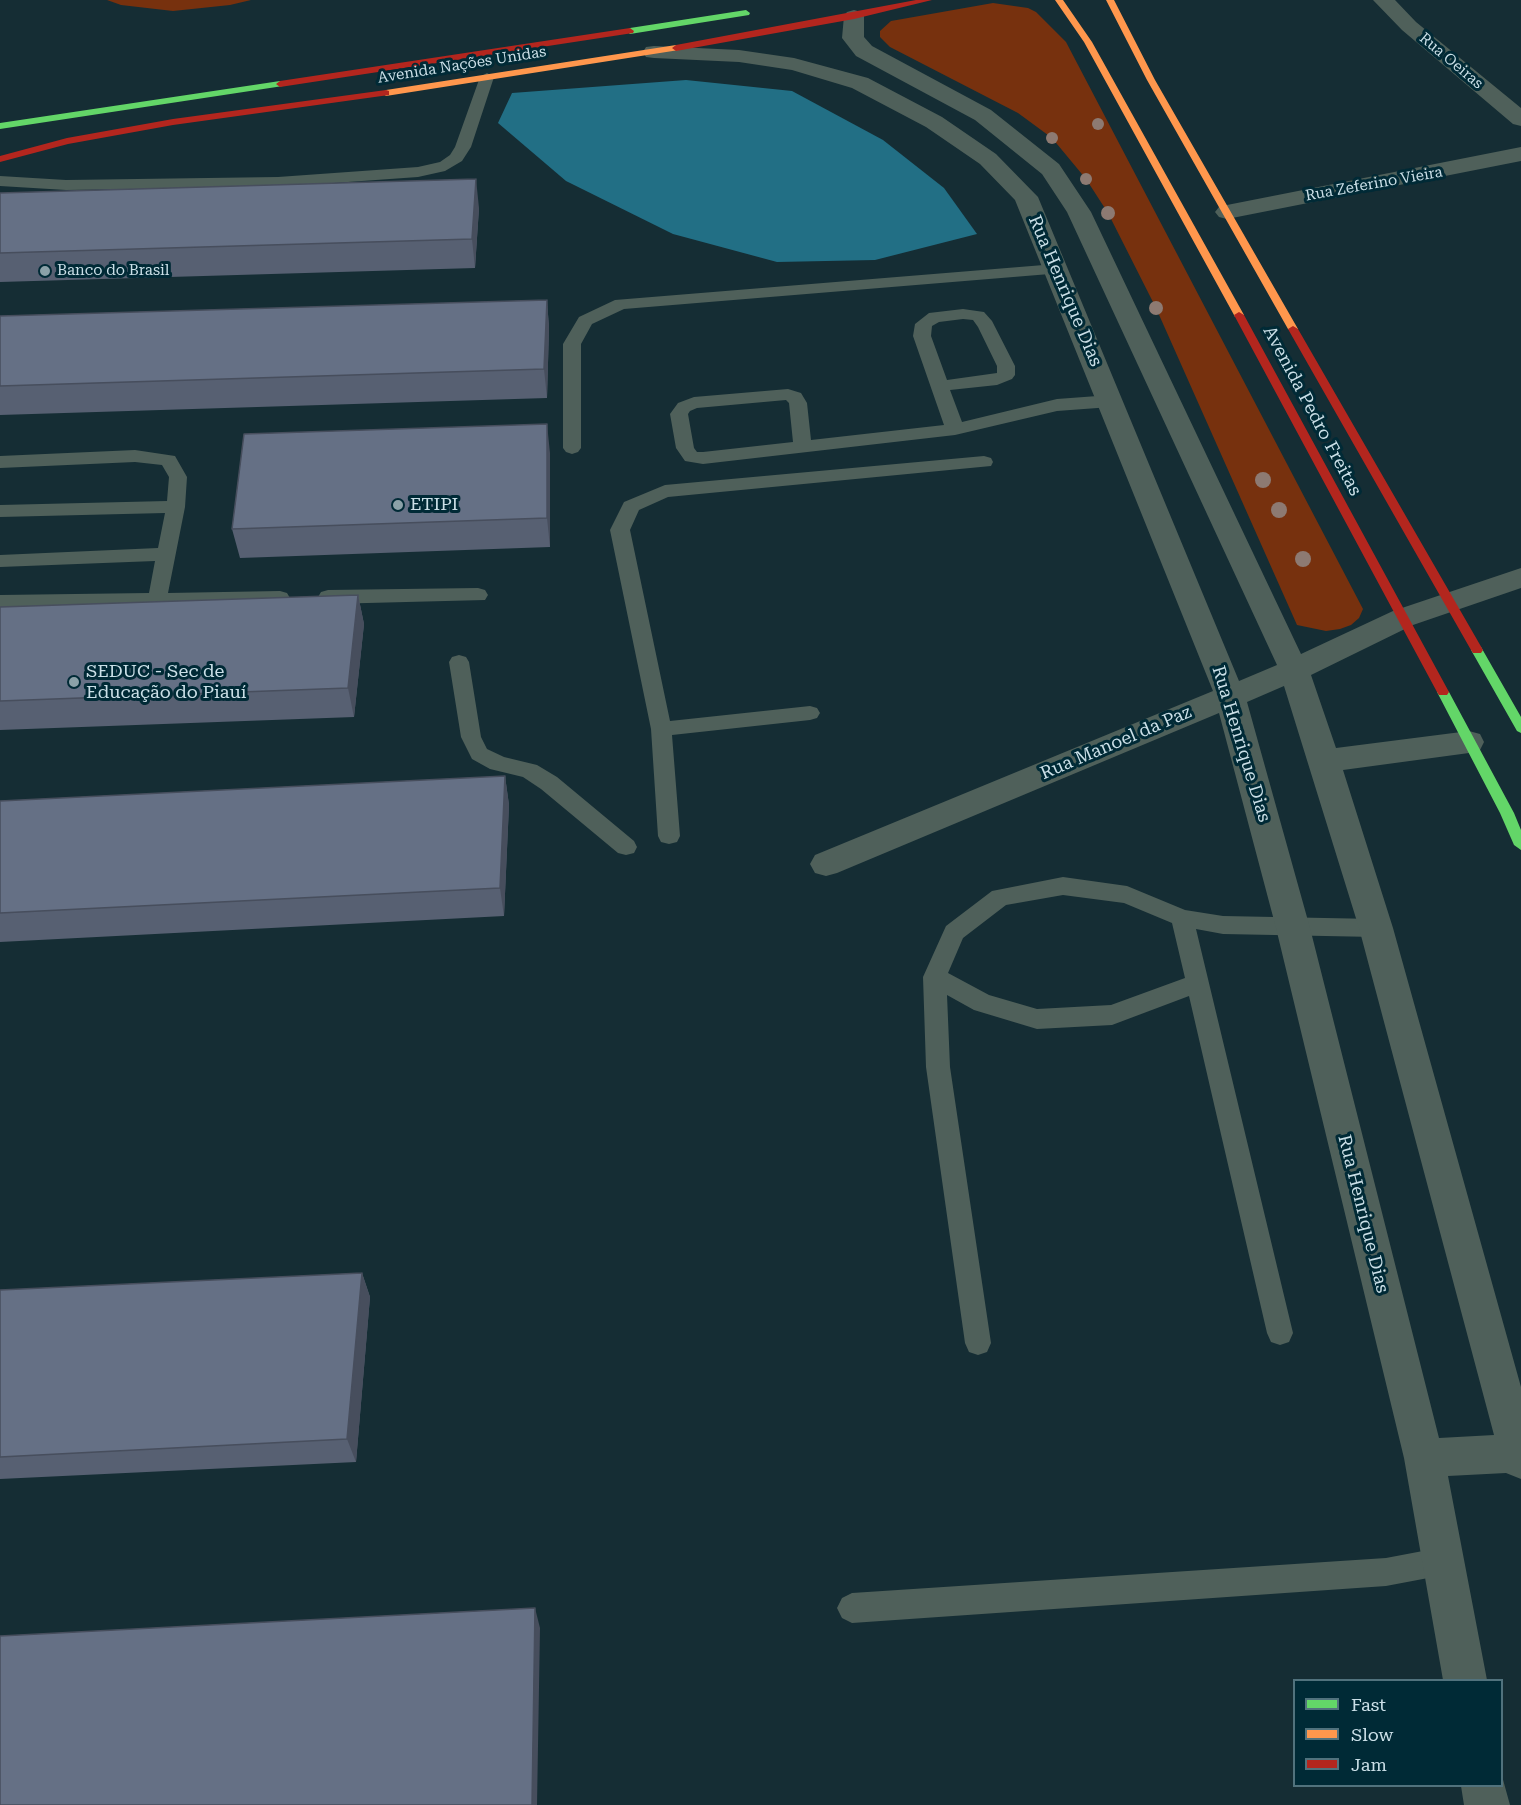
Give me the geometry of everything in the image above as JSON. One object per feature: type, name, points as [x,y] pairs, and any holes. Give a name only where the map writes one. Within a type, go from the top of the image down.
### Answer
[{"type":"main road","name":"Avenida Nações Unidas","points":[[0,159],[67,141],[173,122],[487,78],[854,16],[928,0]]},
{"type":"main road","name":"Avenida Pedro Freitas","points":[[1059,0],[1088,42],[1192,227],[1508,813],[1521,845]]},
{"type":"main road","name":"Avenida Pedro Freitas","points":[[1110,0],[1151,80],[1521,728]]},
{"type":"main road","name":"Avenida Nações Unidas","points":[[0,126],[759,11]]},
{"type":"street","name":"Rua Oeiras","points":[[1383,0],[1409,26],[1521,119]]},
{"type":"street","points":[[854,16],[854,38],[864,51],[983,115],[1051,169],[1079,212],[1294,670],[1326,761],[1376,928],[1520,1456],[1424,1458]]},
{"type":"street","name":"Rua Henrique Dias","points":[[654,51],[739,56],[794,64],[860,83],[934,122],[988,159],[1026,197],[1230,696],[1293,928],[1424,1458],[1465,1679]]},
{"type":"street","name":"Rua Zeferino Vieira","points":[[1227,212],[1521,154]]},
{"type":"street","points":[[1056,269],[1104,264]]},
{"type":"street","points":[[1447,601],[1521,578]]},
{"type":"street","name":"Rua Manoel da Paz","points":[[826,864],[1294,670],[1403,618],[1447,601]]},
{"type":"street","points":[[1326,761],[1469,742]]},
{"type":"street","points":[[1483,1787],[1487,1805]]},
{"type":"lane","points":[[0,181],[66,185],[278,182],[418,171],[444,166],[456,158],[463,147],[487,78]]},
{"type":"lane","points":[[572,448],[572,344],[585,321],[621,304],[1056,269]]},
{"type":"lane","points":[[940,386],[997,380],[1006,375],[1006,366],[986,325],[978,316],[963,314],[935,317],[924,324],[922,336],[955,429]]},
{"type":"lane","points":[[803,446],[798,403],[795,397],[788,394],[694,403],[684,407],[679,414],[684,448],[691,457],[703,458],[955,429],[1057,405],[1111,401]]},
{"type":"lane","points":[[0,462],[135,456],[168,460],[178,477],[176,507],[157,600]]},
{"type":"lane","points":[[669,836],[661,729],[620,530],[632,506],[665,491],[984,462]]},
{"type":"lane","points":[[0,511],[176,507]]},
{"type":"lane","points":[[0,561],[166,554]]},
{"type":"lane","points":[[0,602],[478,595]]},
{"type":"lane","points":[[459,662],[471,737],[479,754],[498,764],[529,771],[549,783],[626,847]]},
{"type":"lane","points":[[661,729],[810,713]]},
{"type":"lane","points":[[978,1343],[938,1067],[935,977],[954,932],[1000,897],[1063,886],[1127,895],[1182,918],[1223,925],[1376,928]]},
{"type":"lane","points":[[1182,918],[1280,1333]]},
{"type":"lane","points":[[935,977],[982,1003],[1037,1018],[1112,1015],[1197,983]]},
{"type":"lane","points":[[852,1608],[1386,1572],[1444,1561]]},
{"type":"shaded area","points":[[107,0],[251,0],[230,5],[173,11],[121,5]]},
{"type":"shaded area","points":[[993,3],[1028,8],[1036,12],[1066,42],[1363,609],[1359,618],[1351,625],[1326,631],[1297,625],[1156,308],[1108,213],[1086,179],[1052,138],[1018,113],[890,47],[880,37],[880,31],[891,21]]},
{"type":"water","points":[[686,80],[792,91],[883,140],[944,188],[977,234],[875,260],[777,262],[673,234],[566,181],[498,123],[512,93]]},
{"type":"building","points":[[476,179],[472,239],[0,253],[0,193]]},
{"type":"building","points":[[547,300],[544,369],[0,386],[0,316]]},
{"type":"building","name":"ETIPI","points":[[547,424],[547,518],[232,529],[244,434]]},
{"type":"building","points":[[358,595],[348,688],[0,701],[0,607]]},
{"type":"building","points":[[505,776],[500,888],[0,913],[0,801]]},
{"type":"building","points":[[362,1273],[347,1439],[0,1457],[0,1290]]},
{"type":"building","points":[[535,1608],[532,1805],[0,1805],[0,1636]]},
{"type":"traffic: fast","points":[[630,31],[746,13]]},
{"type":"traffic: fast","points":[[0,126],[280,84]]},
{"type":"traffic: fast","points":[[1477,650],[1521,728]]},
{"type":"traffic: fast","points":[[1443,692],[1507,813],[1521,845]]},
{"type":"traffic: slow","points":[[1059,0],[1088,42],[1239,315]]},
{"type":"traffic: slow","points":[[1110,0],[1151,80],[1293,329]]},
{"type":"traffic: slow","points":[[386,93],[676,48]]},
{"type":"traffic: jam","points":[[676,48],[854,16],[928,0]]},
{"type":"traffic: jam","points":[[280,84],[630,31]]},
{"type":"traffic: jam","points":[[0,159],[67,141],[173,122],[386,93]]},
{"type":"traffic: jam","points":[[1239,315],[1443,692]]},
{"type":"traffic: jam","points":[[1293,329],[1477,650]]},
{"type":"place","name":"Banco do Brasil","points":[[45,271]]},
{"type":"place","name":"ETIPI","points":[[398,505]]},
{"type":"place","name":"SEDUC - Sec de Educação do Piauí","points":[[74,682]]}]
